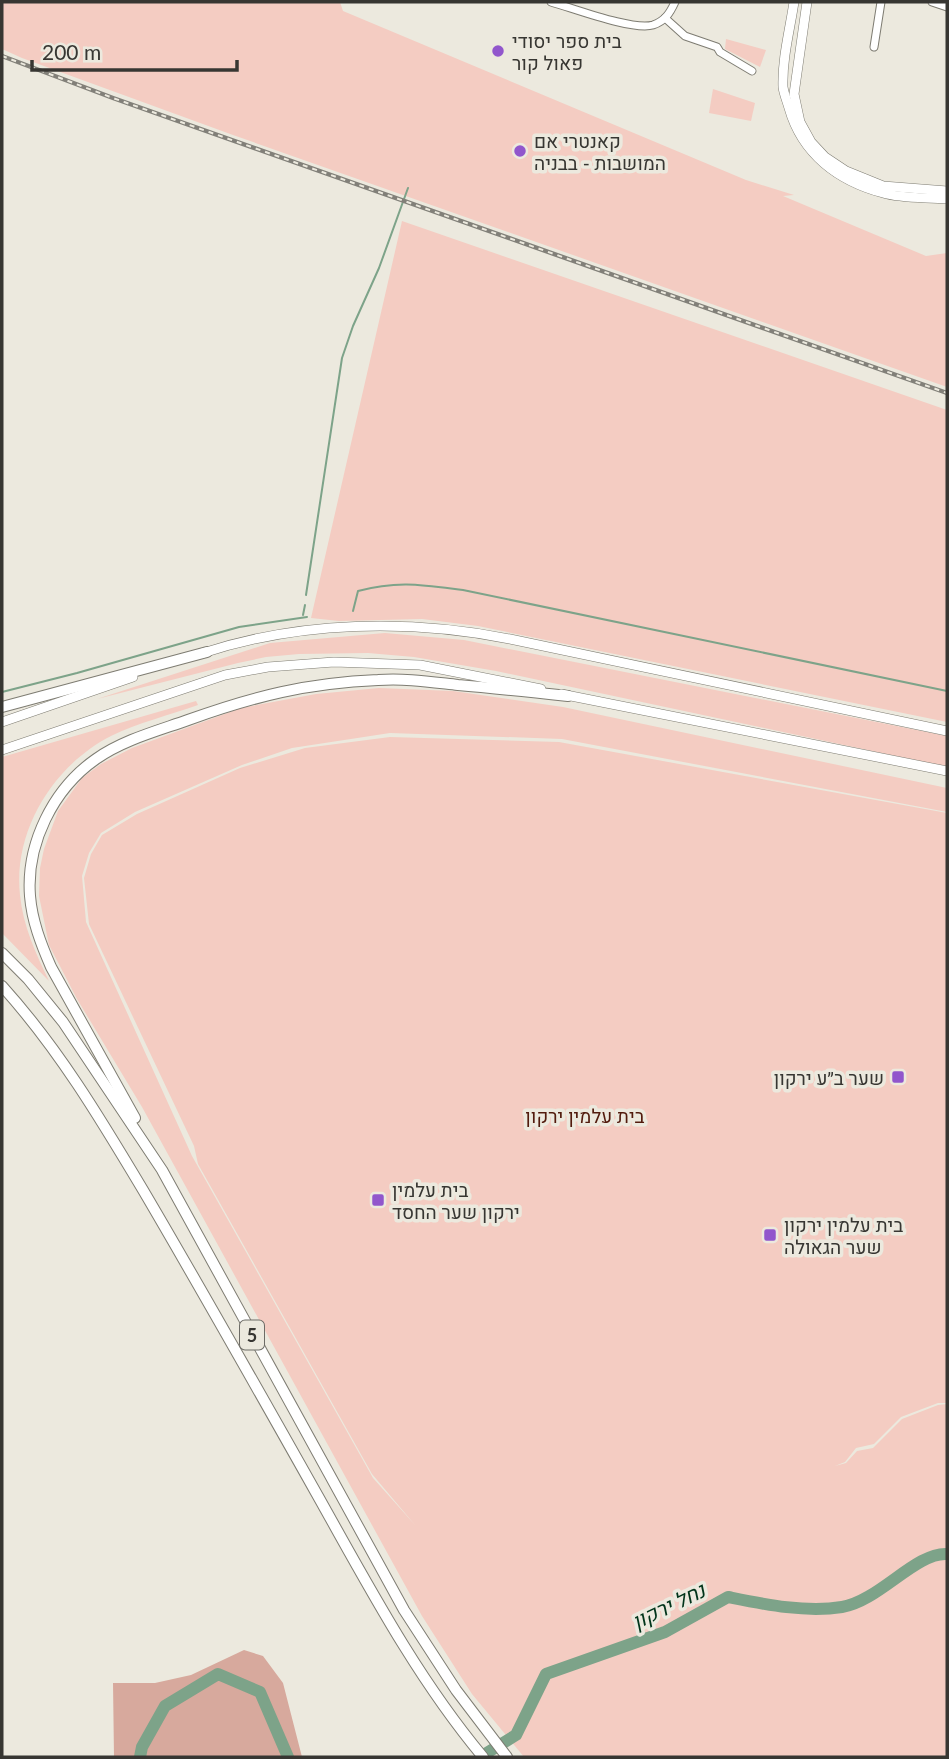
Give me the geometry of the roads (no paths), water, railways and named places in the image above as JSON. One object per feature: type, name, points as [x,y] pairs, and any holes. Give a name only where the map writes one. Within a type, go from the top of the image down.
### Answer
[{"type":"highway","points":[[2,707],[207,652]]},
{"type":"highway","points":[[162,1170],[51,967],[35,923],[30,897],[32,863],[46,819],[64,789],[96,758],[121,745],[237,703],[288,689],[392,679],[568,696]]},
{"type":"highway","name":"5","points":[[2,953],[28,979],[71,1032],[162,1170],[404,1610],[456,1690],[507,1757]]},
{"type":"highway","name":"5","points":[[2,986],[37,1027],[84,1091],[205,1294],[397,1635],[441,1704],[483,1757]]},
{"type":"main road","points":[[794,2],[783,89],[793,124],[805,144],[819,160],[846,181],[884,190],[947,199]]},
{"type":"main road","points":[[807,2],[794,94],[800,122],[811,142],[825,158],[884,190],[947,191]]},
{"type":"main road","points":[[2,722],[207,652],[258,639],[312,630],[386,625],[448,629],[499,637],[947,731]]},
{"type":"main road","points":[[2,750],[225,675],[314,663],[365,662],[420,666],[947,771]]},
{"type":"street","points":[[551,2],[638,26],[653,24],[665,18],[675,2]]},
{"type":"street","points":[[874,47],[881,2]]},
{"type":"street","points":[[932,2],[947,7]]},
{"type":"street","points":[[665,18],[685,36],[717,47],[720,52],[752,71]]},
{"type":"waterway","points":[[306,595],[342,358],[408,188]]},
{"type":"waterway","points":[[353,611],[358,591],[386,586],[436,586],[947,691]]},
{"type":"waterway","points":[[303,615],[305,605]]},
{"type":"waterway","points":[[2,692],[239,627],[307,617]]},
{"type":"waterway","name":"נחל ירקון","points":[[480,1757],[516,1735],[546,1674],[665,1632],[728,1597],[799,1608],[842,1607],[870,1596],[923,1561],[935,1555],[947,1554]]},
{"type":"waterway","name":"נחל ירקון","points":[[140,1757],[142,1747],[165,1706],[218,1674],[260,1692],[288,1757]]},
{"type":"railway","points":[[2,56],[113,98],[947,393]]},
{"type":"place","name":"בית ספר יסודי פאול קור","points":[[498,51]]},
{"type":"place","name":"קאנטרי אם המושבות - בבניה","points":[[520,151]]},
{"type":"place","name":"שער ב״ע ירקון","points":[[898,1077]]},
{"type":"place","name":"בית עלמין ירקון שער החסד","points":[[378,1200]]},
{"type":"place","name":"בית עלמין ירקון שער הגאולה","points":[[770,1235]]},
{"type":"park label","name":"בית עלמין ירקון","points":[[585,1115]]}]
